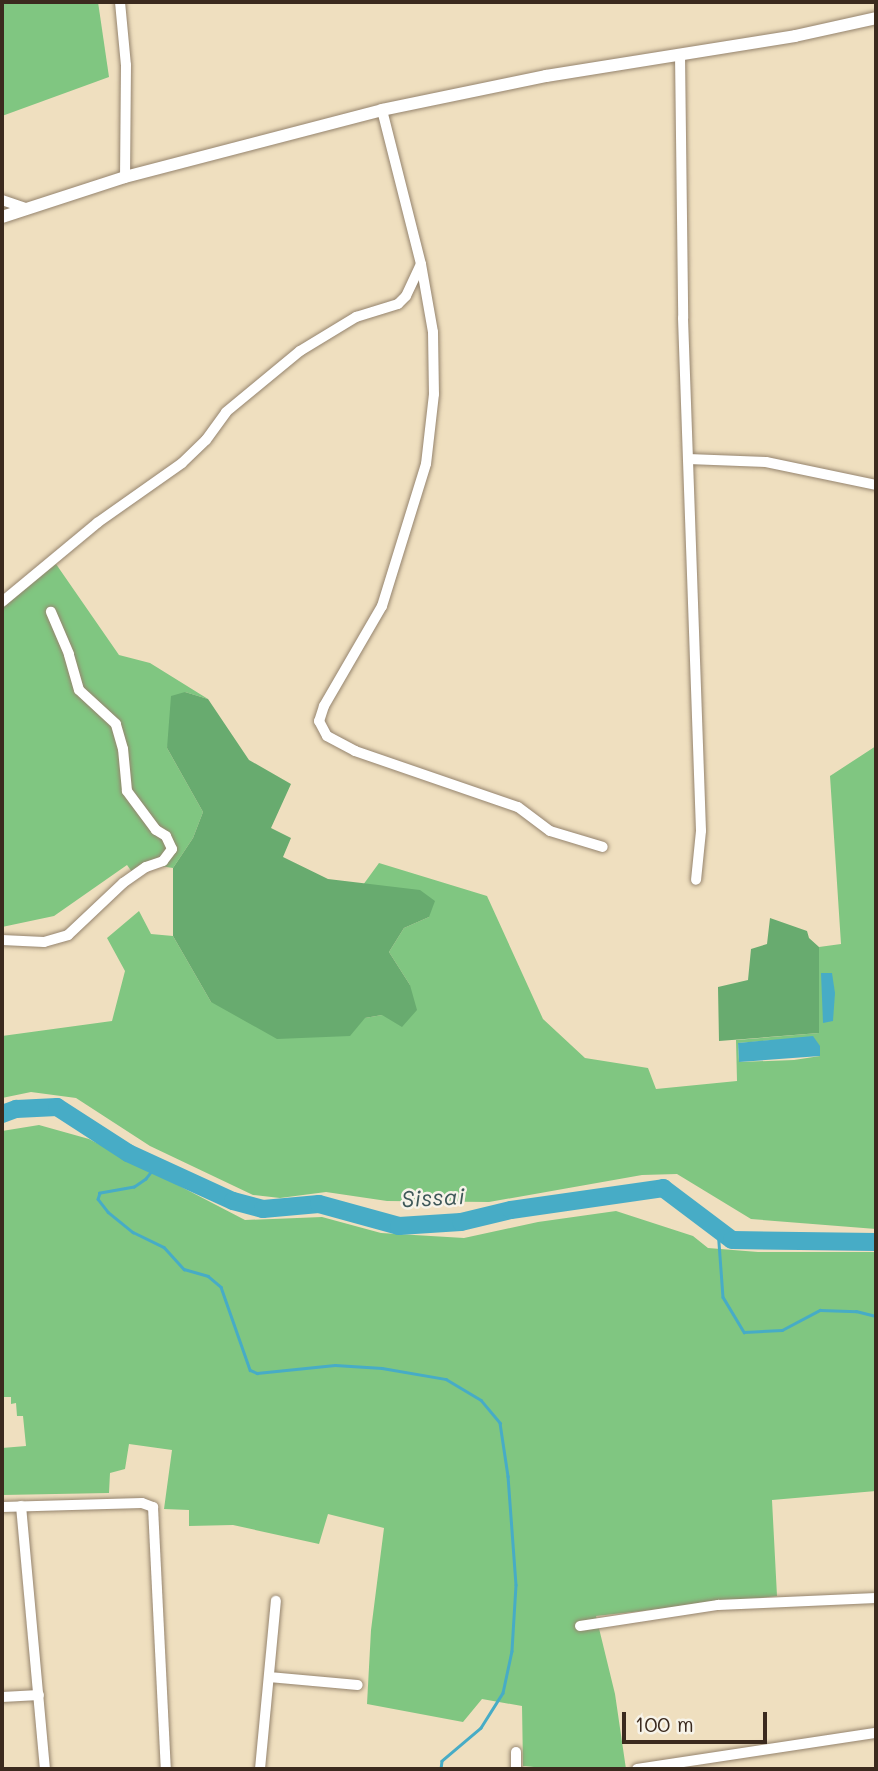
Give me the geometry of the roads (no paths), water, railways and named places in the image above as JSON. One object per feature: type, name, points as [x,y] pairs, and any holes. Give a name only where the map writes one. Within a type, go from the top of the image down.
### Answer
[{"type":"street","points":[[120,2],[126,65],[125,177]]},
{"type":"street","points":[[2,217],[125,177],[383,110],[546,76],[795,36],[876,18]]},
{"type":"street","points":[[680,54],[688,459],[701,831],[696,880]]},
{"type":"street","points":[[383,110],[421,264],[433,332],[434,394],[426,464],[382,606],[319,714],[319,721],[327,736],[355,751],[518,807],[550,831],[603,847]]},
{"type":"street","points":[[2,200],[25,208]]},
{"type":"street","points":[[2,602],[117,508],[181,463],[206,440],[226,411],[300,351],[356,317],[398,304],[406,296],[421,264]]},
{"type":"street","points":[[688,459],[766,462],[876,485]]},
{"type":"street","points":[[2,940],[44,942],[68,935],[127,880],[149,866],[163,862],[172,849],[166,836],[156,830],[127,791],[123,749],[117,724],[79,690],[69,654],[51,612]]},
{"type":"street","points":[[2,1507],[142,1503],[153,1507],[166,1769]]},
{"type":"street","points":[[21,1506],[45,1769]]},
{"type":"street","points":[[580,1626],[718,1605],[876,1598]]},
{"type":"street","points":[[260,1769],[276,1601]]},
{"type":"street","points":[[269,1676],[358,1685]]},
{"type":"street","points":[[2,1697],[39,1695]]},
{"type":"street","points":[[636,1769],[876,1733]]},
{"type":"street","points":[[516,1752],[516,1769]]},
{"type":"water","points":[[821,973],[832,973],[835,993],[833,1021],[823,1023]]},
{"type":"water","points":[[813,1036],[820,1046],[820,1056],[739,1062],[738,1043]]},
{"type":"waterway","name":"Sissai","points":[[2,1114],[16,1109],[57,1107],[128,1153],[233,1201],[263,1209],[319,1204],[399,1226],[461,1222],[511,1210],[663,1188],[732,1240],[876,1242]]},
{"type":"waterway","points":[[156,1166],[146,1179],[134,1187],[100,1193],[98,1199],[108,1212],[133,1232],[164,1247],[184,1269],[208,1276],[221,1287],[250,1370],[257,1373],[335,1365],[382,1368],[446,1379],[481,1400],[500,1423],[508,1476],[516,1585],[512,1651],[503,1693],[481,1728],[442,1761],[441,1769]]},
{"type":"waterway","points":[[718,1229],[723,1297],[744,1332],[782,1330],[820,1310],[856,1311],[876,1316]]}]
